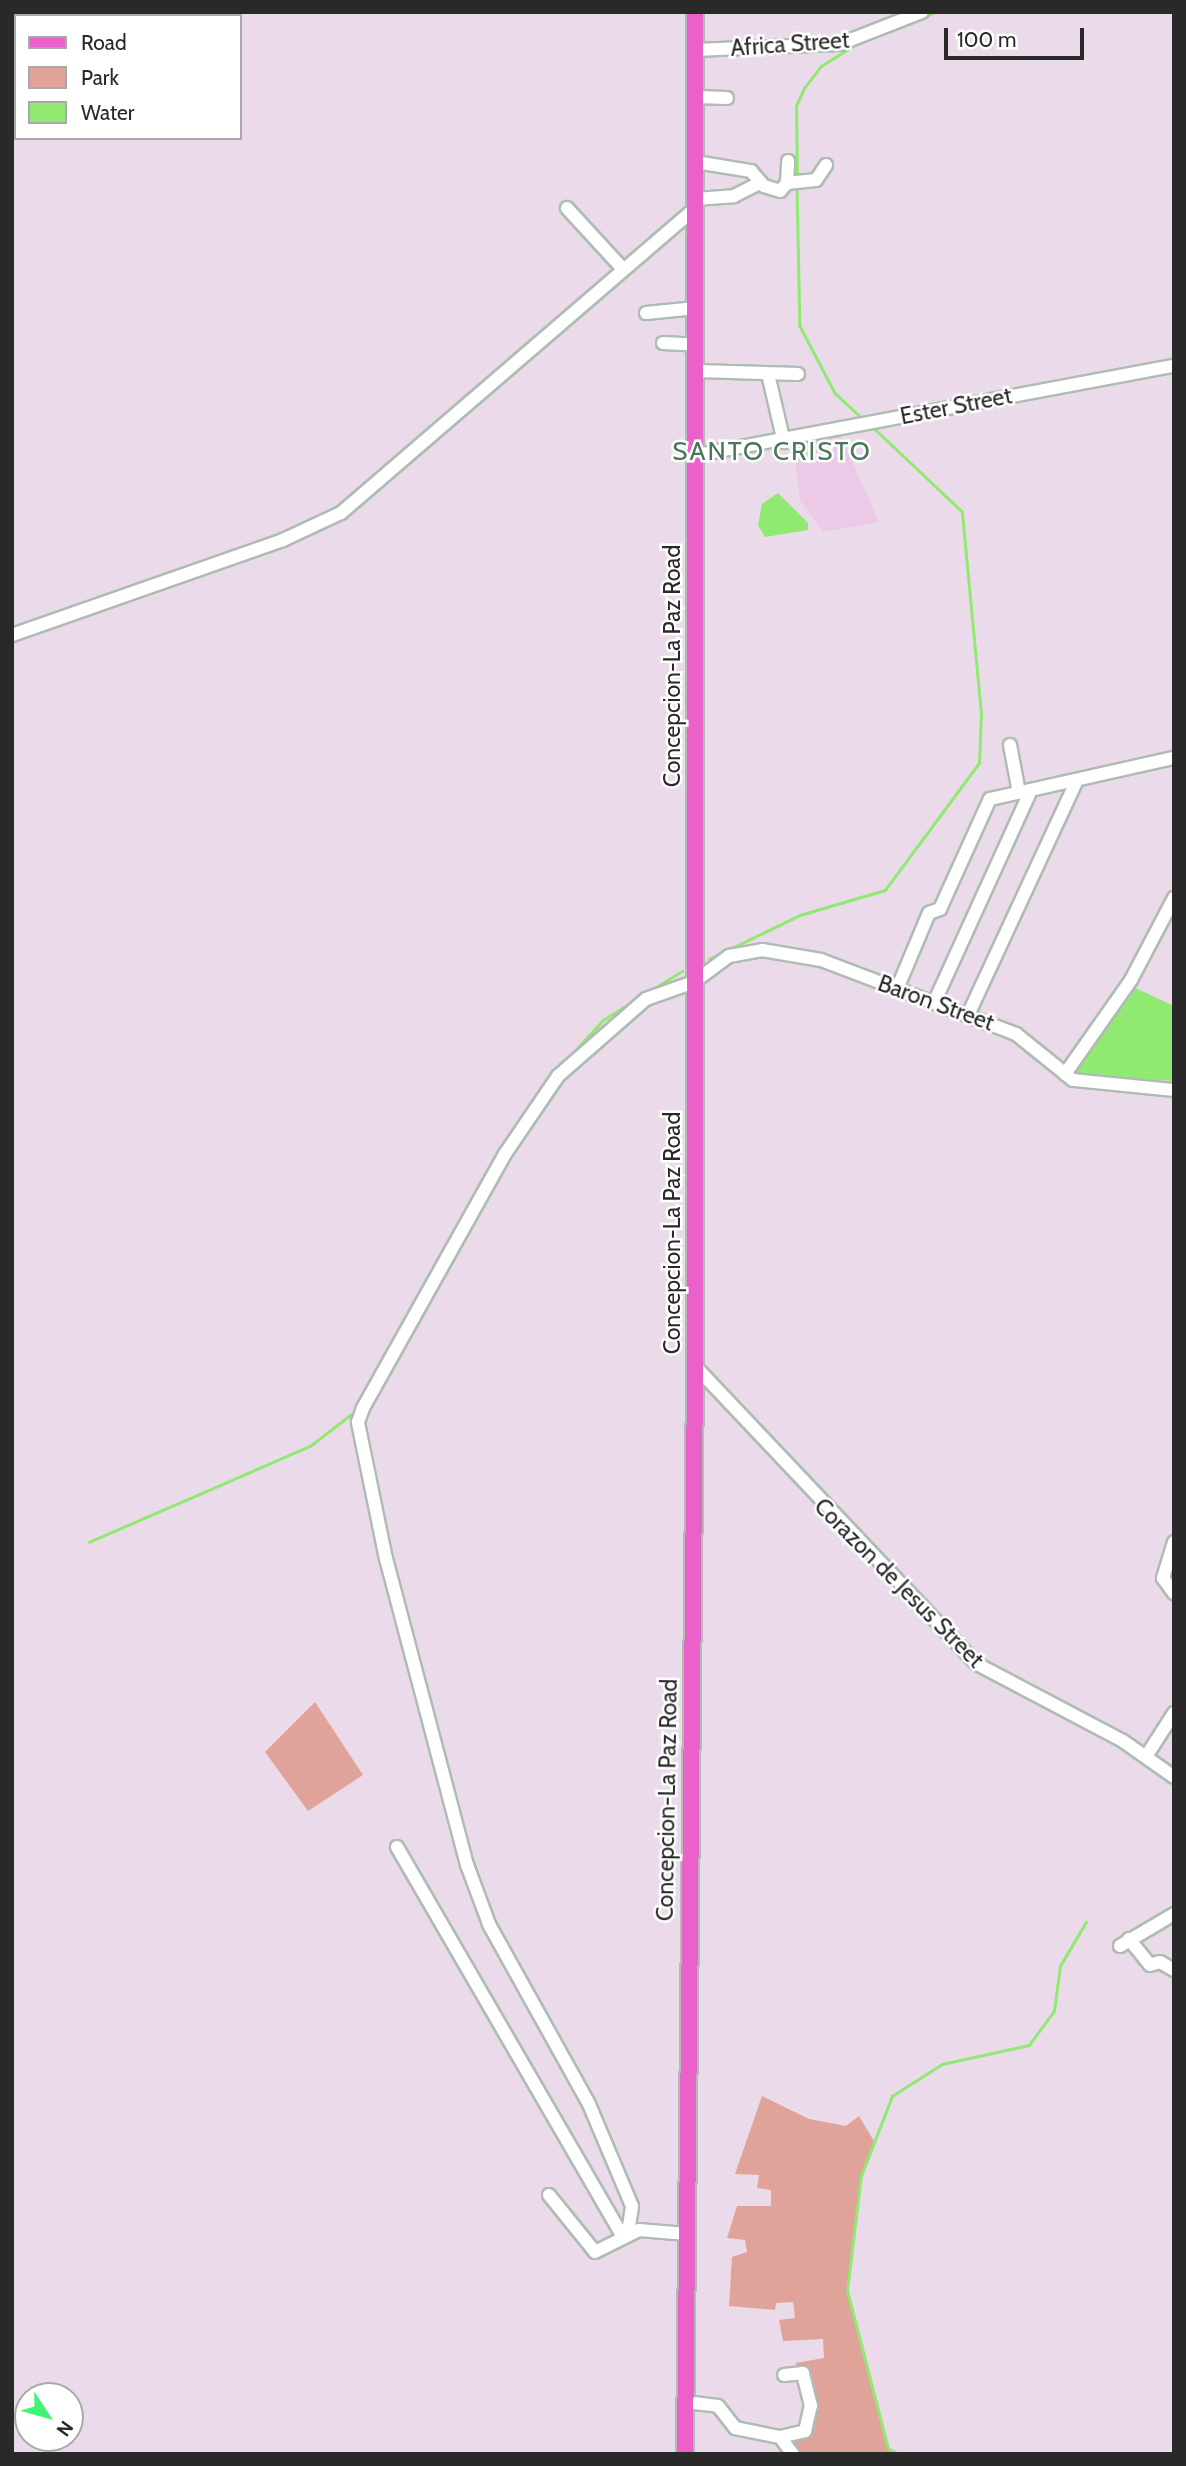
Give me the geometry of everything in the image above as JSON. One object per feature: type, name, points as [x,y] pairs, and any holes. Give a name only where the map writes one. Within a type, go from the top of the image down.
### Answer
[{"type":"main road","name":"Concepcion-La Paz Road","points":[[685,2454],[695,1366],[695,12]]},
{"type":"street","name":"Africa Street","points":[[695,50],[840,44],[922,12]]},
{"type":"street","points":[[696,97],[727,97]]},
{"type":"street","points":[[788,161],[794,183]]},
{"type":"street","points":[[696,162],[751,171],[761,182],[780,191],[794,183],[816,180],[826,165]]},
{"type":"street","points":[[12,635],[341,513],[695,203],[734,196],[761,182]]},
{"type":"street","points":[[567,208],[621,267]]},
{"type":"street","points":[[646,313],[696,308]]},
{"type":"street","points":[[663,342],[696,345]]},
{"type":"street","name":"Ester Street","points":[[697,455],[784,442],[1174,366]]},
{"type":"street","points":[[697,371],[798,374]]},
{"type":"street","points":[[768,374],[784,442]]},
{"type":"street","points":[[934,1003],[1025,791],[1010,745]]},
{"type":"street","points":[[897,989],[929,913],[940,909],[990,799],[1174,758]]},
{"type":"street","points":[[968,1016],[1077,780]]},
{"type":"street","points":[[1065,1074],[1131,981],[1174,898]]},
{"type":"street","name":"Baron Street","points":[[624,2233],[632,2206],[589,2104],[489,1924],[467,1865],[386,1559],[358,1422],[404,1326],[549,1088],[646,999],[694,982],[729,956],[762,950],[821,960],[1016,1034],[1065,1074],[1088,1084],[1174,1090]]},
{"type":"street","name":"Corazon de Jesus Street","points":[[695,1366],[977,1664],[1147,1755],[1174,1777]]},
{"type":"street","points":[[1174,1542],[1163,1578],[1174,1593]]},
{"type":"street","points":[[1147,1755],[1174,1713]]},
{"type":"street","points":[[397,1847],[624,2233]]},
{"type":"street","points":[[1174,1914],[1124,1943],[1150,1965],[1160,1962],[1174,1970]]},
{"type":"street","points":[[549,2195],[595,2252],[624,2233],[687,2234]]},
{"type":"street","points":[[686,2402],[718,2406],[735,2428],[780,2437],[805,2431],[811,2406],[803,2373],[784,2375]]},
{"type":"street","points":[[780,2437],[793,2454]]},
{"type":"shaded area","points":[[841,436],[879,522],[823,532],[800,501],[793,444]]},
{"type":"green space","points":[[315,1702],[363,1775],[308,1811],[265,1752]]},
{"type":"green space","points":[[762,2096],[809,2119],[846,2126],[859,2116],[874,2141],[861,2176],[847,2292],[888,2449],[897,2454],[795,2454],[784,2439],[812,2420],[796,2363],[824,2358],[823,2339],[783,2341],[779,2320],[795,2318],[793,2302],[776,2303],[775,2310],[729,2306],[732,2257],[747,2252],[745,2240],[727,2238],[737,2206],[771,2206],[771,2190],[757,2188],[759,2175],[735,2174]]},
{"type":"water","points":[[778,493],[808,523],[808,530],[765,537],[758,525],[762,504]]},
{"type":"water","points":[[1131,986],[1174,1006],[1174,1081],[1072,1075]]},
{"type":"waterway","points":[[926,16],[935,12]]},
{"type":"waterway","points":[[797,176],[796,106],[804,88],[821,66],[858,43]]},
{"type":"waterway","points":[[797,187],[800,326],[835,393],[862,418]]},
{"type":"waterway","points":[[709,959],[800,915],[885,890],[979,763],[981,714],[962,512],[872,427]]},
{"type":"waterway","points":[[560,1067],[603,1020],[682,971]]},
{"type":"waterway","points":[[519,1123],[539,1094]]},
{"type":"waterway","points":[[426,1283],[482,1182]]},
{"type":"waterway","points":[[89,1542],[310,1446],[358,1409]]},
{"type":"waterway","points":[[898,2454],[888,2449],[847,2291],[861,2176],[892,2096],[942,2064],[1029,2045],[1054,2011],[1060,1966],[1086,1922]]},
{"type":"district","name":"SANTO CRISTO","points":[[772,452]]}]
